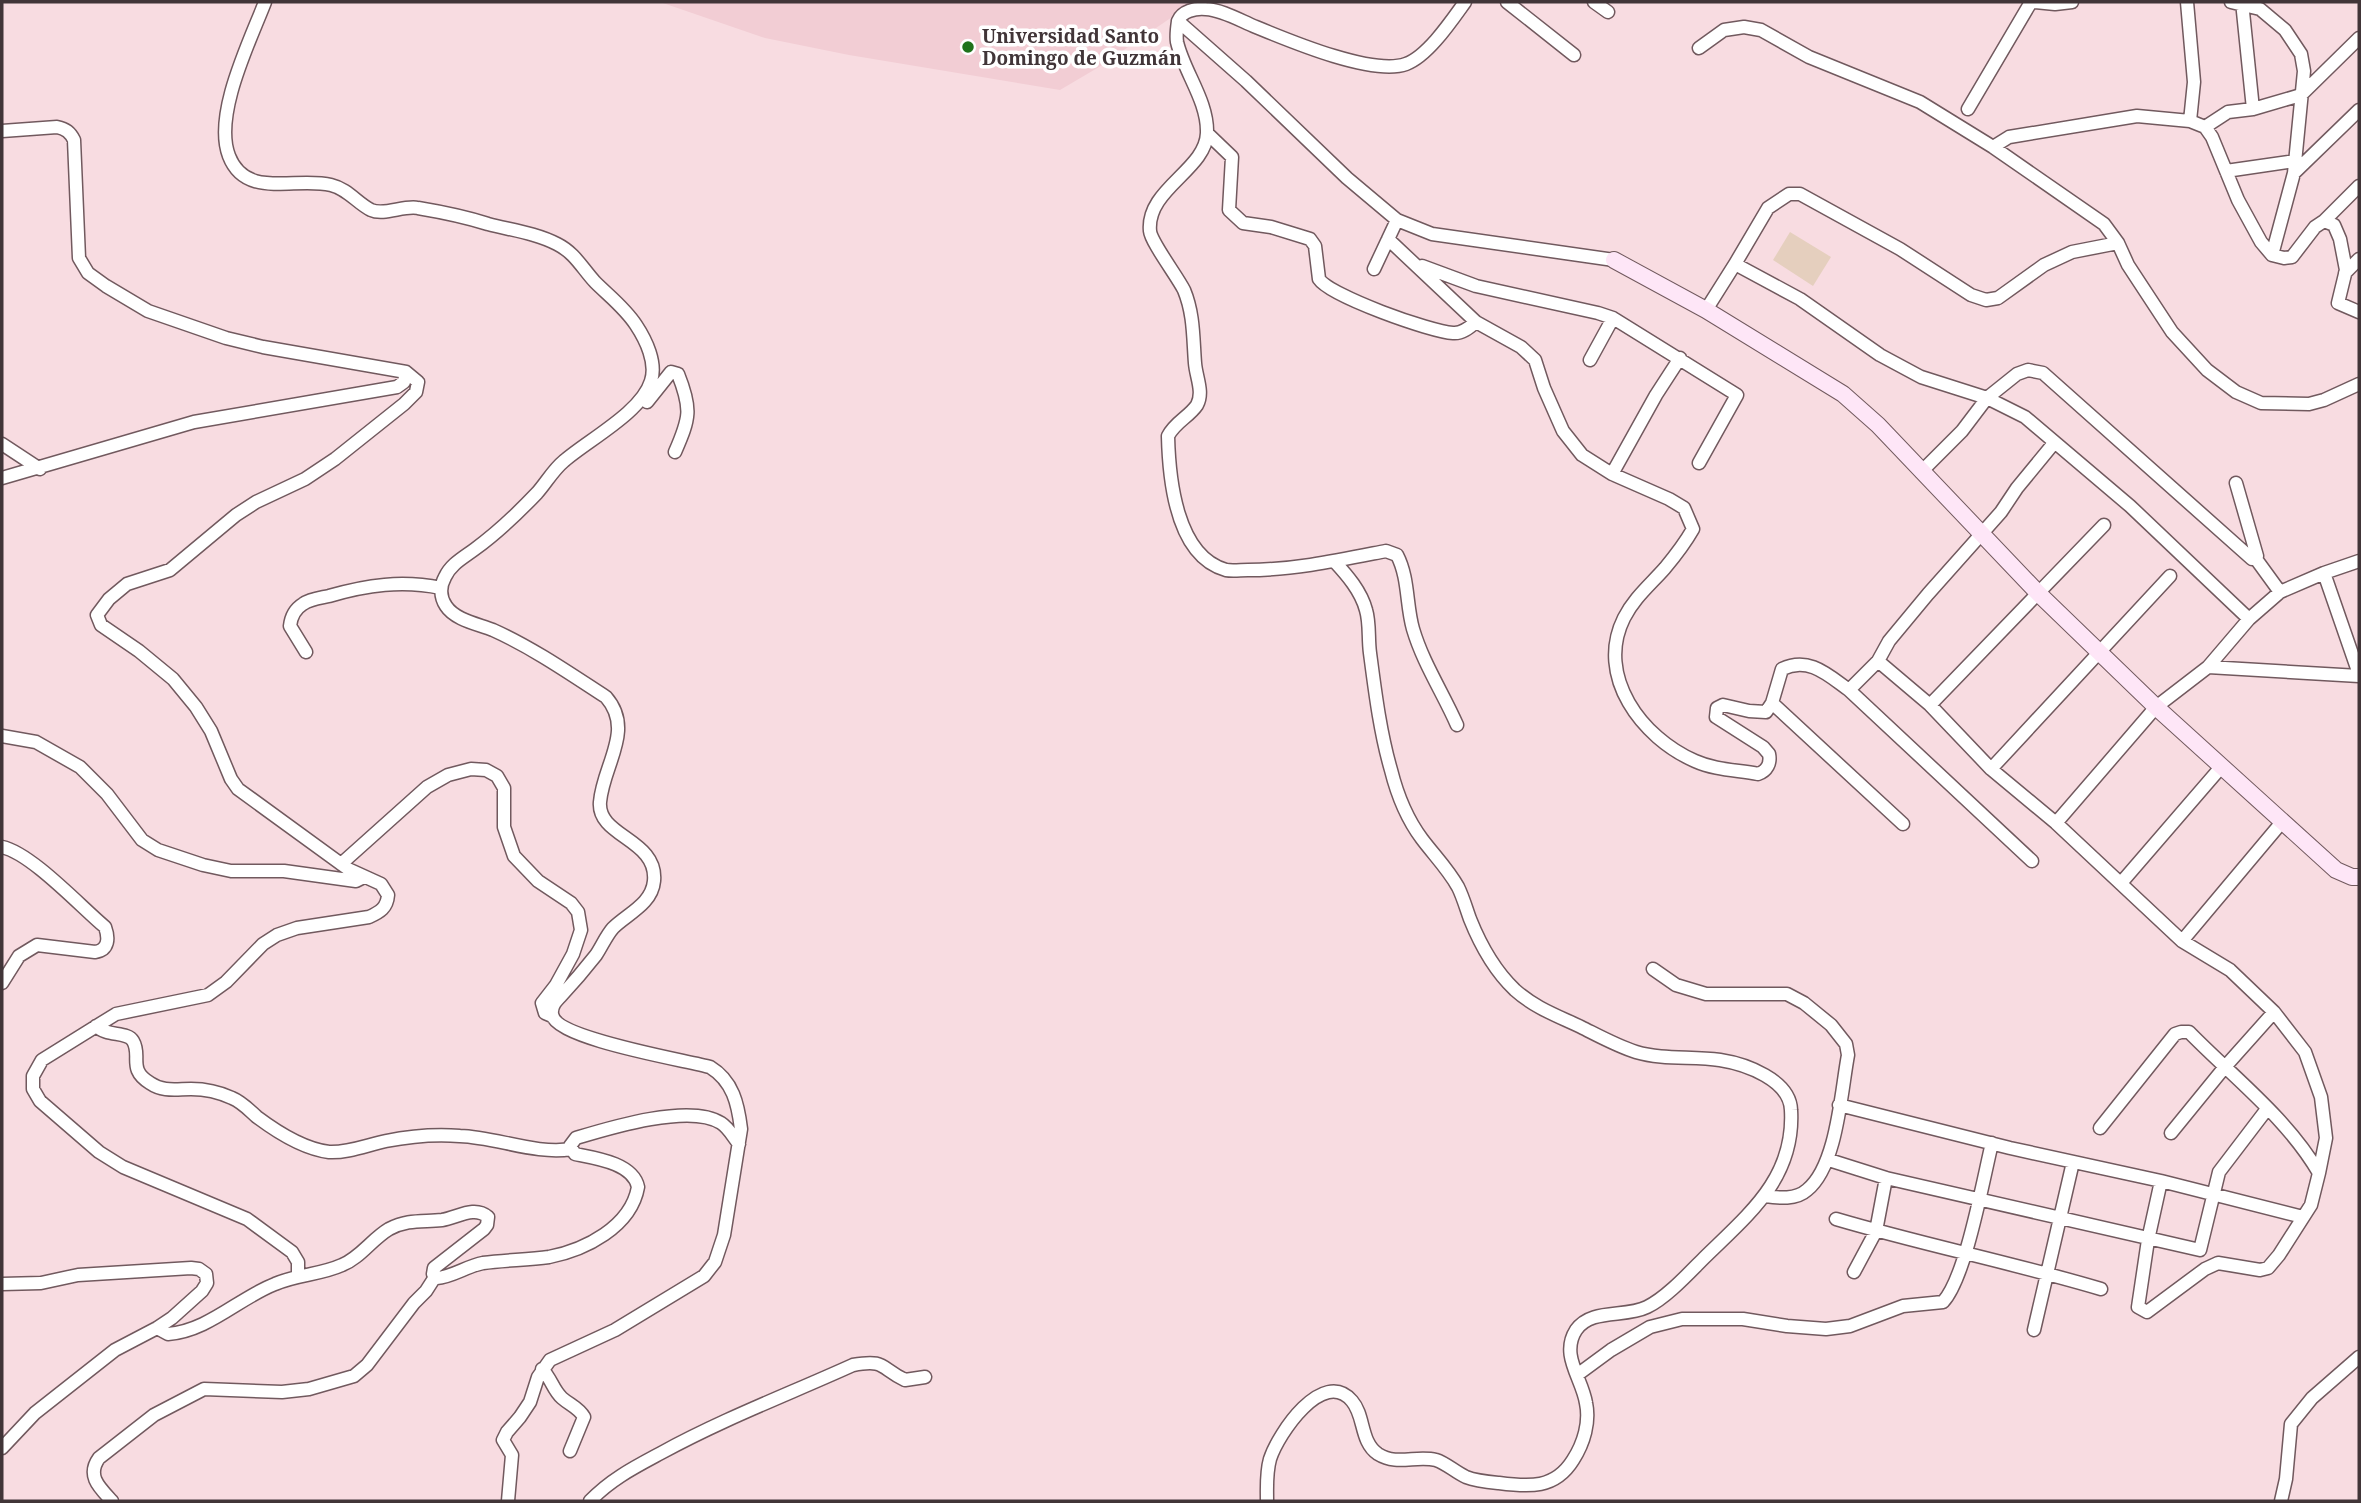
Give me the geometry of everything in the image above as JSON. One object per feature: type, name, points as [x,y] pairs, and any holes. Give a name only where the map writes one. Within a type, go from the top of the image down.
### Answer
[{"type":"street","points":[[265,2],[240,63],[225,126],[228,150],[239,172],[264,184],[330,184],[349,193],[374,211],[419,208],[529,233],[559,245],[582,263],[593,280],[632,320],[650,355],[652,377],[647,391],[617,421]]},
{"type":"street","points":[[1465,2],[1429,47],[1409,63],[1390,68],[1365,64],[1290,41],[1227,15],[1205,9],[1188,11],[1180,16],[1177,40],[1203,110],[1208,134],[1232,157],[1229,210],[1243,223],[1271,227],[1310,239],[1315,246],[1319,279],[1340,296],[1456,334],[1476,321]]},
{"type":"street","points":[[1507,2],[1574,55]]},
{"type":"street","points":[[1594,2],[1608,12]]},
{"type":"street","points":[[1968,109],[2033,2],[2072,2]]},
{"type":"street","points":[[2188,2],[2194,82],[2190,121]]},
{"type":"street","points":[[2253,109],[2239,3],[2261,5],[2286,30],[2301,54],[2304,71],[2295,167],[2272,255]]},
{"type":"street","points":[[1178,21],[1246,81],[1357,187],[1397,220],[1432,234],[1614,260],[1706,310],[1843,394],[1878,425],[2039,594],[2156,707],[2336,870],[2359,877]]},
{"type":"street","points":[[1699,48],[1724,30],[1744,27],[1761,30],[1809,57],[1920,102],[1993,147],[2104,224],[2172,332],[2207,370],[2236,393],[2261,402],[2309,404],[2325,400],[2359,384]]},
{"type":"street","points":[[2205,127],[2228,112],[2253,109],[2301,95],[2359,40]]},
{"type":"street","points":[[2226,171],[2295,167],[2359,110]]},
{"type":"street","points":[[1993,147],[2009,137],[2137,116],[2190,121],[2205,127],[2213,137],[2238,200],[2255,232],[2272,255],[2284,258],[2292,257],[2315,227],[2359,186]]},
{"type":"street","points":[[2,131],[57,127],[66,129],[71,134],[74,140],[77,184],[79,258],[88,273],[121,296],[161,316],[226,338],[406,372],[418,382],[416,392],[335,458],[305,479],[256,502],[236,515],[170,570],[127,584],[109,599],[97,615],[101,625],[173,679],[196,707],[211,731],[231,779],[238,789],[341,864],[381,884],[386,890],[387,901],[379,912],[369,917],[287,931],[263,944],[226,982],[208,995],[125,1011],[96,1026],[37,1065],[32,1082],[40,1101],[99,1152],[123,1167],[247,1219],[292,1252],[298,1262],[298,1275]]},
{"type":"street","points":[[1208,134],[1199,154],[1171,185],[1150,217],[1150,234],[1170,265],[1188,303],[1194,324],[1195,365],[1200,393],[1197,404],[1173,426],[1168,436],[1179,518],[1188,540],[1209,561],[1226,570],[1276,570],[1386,551],[1397,555],[1403,567],[1408,611],[1414,632],[1457,725]]},
{"type":"street","points":[[1706,310],[1768,208],[1789,194],[1800,194],[1900,249],[1971,295],[1986,300],[1998,298],[2044,265],[2072,252],[2118,243]]},
{"type":"street","points":[[1374,268],[1397,220]]},
{"type":"street","points":[[2324,221],[2333,225],[2340,239],[2345,273],[2338,303],[2359,312]]},
{"type":"street","points":[[1388,239],[1476,321],[1521,346],[1535,360],[1563,431],[1582,455],[1612,474],[1670,499],[1684,508],[1693,529],[1665,568],[1634,600],[1615,643],[1615,671],[1634,713],[1656,736],[1693,760],[1715,768],[1758,774],[1763,772],[1769,764],[1769,754],[1763,747],[1717,717],[1715,712],[1723,705],[1761,713],[1769,709],[1782,669],[1791,664],[1808,664],[1849,690],[2032,861]]},
{"type":"street","points":[[2345,273],[2359,259]]},
{"type":"street","points":[[1415,264],[1476,286],[1614,318],[1738,397],[1699,463]]},
{"type":"street","points":[[1735,264],[1800,299],[1880,355],[1921,377],[1987,398],[2025,417],[2130,506],[2249,619]]},
{"type":"street","points":[[1590,360],[1614,318]]},
{"type":"street","points":[[1612,474],[1680,358]]},
{"type":"street","points":[[1921,472],[1962,431],[1987,398],[2017,374],[2028,370],[2043,373],[2158,477],[2252,559],[2256,559]]},
{"type":"street","points":[[552,1016],[555,1002],[588,965],[614,928],[637,909],[653,888],[653,870],[645,854],[631,839],[610,826],[601,813],[600,801],[605,773],[619,735],[619,719],[606,697],[549,659],[450,612],[443,601],[441,588],[446,575],[457,561],[485,542],[519,511],[563,462],[648,401],[667,376],[675,371],[688,401],[689,422],[675,452]]},
{"type":"street","points":[[2,478],[194,422],[397,387],[404,382],[406,372]]},
{"type":"street","points":[[1849,690],[1878,661],[1889,641],[1983,533],[2054,443]]},
{"type":"street","points":[[2,444],[40,469]]},
{"type":"street","points":[[2236,483],[2256,559],[2280,592]]},
{"type":"street","points":[[1930,705],[2104,525]]},
{"type":"street","points":[[1267,1501],[1268,1468],[1278,1442],[1314,1397],[1329,1391],[1344,1395],[1353,1402],[1368,1443],[1383,1456],[1403,1461],[1440,1461],[1474,1480],[1531,1487],[1548,1483],[1561,1475],[1572,1462],[1585,1432],[1586,1402],[1569,1353],[1573,1336],[1583,1322],[1599,1316],[1628,1313],[1651,1306],[1765,1196],[1780,1172],[1790,1143],[1791,1107],[1787,1093],[1778,1083],[1725,1060],[1653,1056],[1624,1048],[1544,1010],[1524,998],[1508,983],[1481,945],[1457,886],[1404,809],[1391,771],[1379,714],[1369,650],[1367,611],[1348,575],[1334,561]]},
{"type":"street","points":[[2056,823],[2156,707],[2208,667],[2249,619],[2280,592],[2359,561]]},
{"type":"street","points":[[2208,667],[2359,675],[2323,573]]},
{"type":"street","points":[[1991,769],[2170,576]]},
{"type":"street","points":[[306,652],[290,626],[296,611],[306,602],[381,584],[411,583],[441,588]]},
{"type":"street","points":[[1878,661],[1930,705],[1991,769],[2056,823],[2182,941],[2230,970],[2274,1012],[2305,1052],[2321,1097],[2326,1138],[2311,1205],[2279,1255],[2267,1268],[2260,1270],[2218,1262],[2147,1312],[2138,1307],[2148,1240],[2161,1181]]},
{"type":"street","points":[[1772,703],[1903,824]]},
{"type":"street","points":[[2,736],[36,742],[80,767],[107,794],[138,836],[158,850],[203,865],[231,870],[284,871],[356,881],[364,877]]},
{"type":"street","points":[[2121,883],[2222,766]]},
{"type":"street","points":[[341,864],[437,780],[471,769],[491,772],[503,788],[504,827],[514,856],[538,881],[571,902],[580,917],[581,930],[573,954],[556,985],[542,1003],[545,1013],[552,1016],[562,1028],[625,1049],[708,1066],[730,1087],[738,1108],[741,1129],[739,1144],[724,1235],[715,1262],[708,1273],[614,1330],[553,1357],[542,1369],[530,1402],[503,1440],[512,1455],[508,1501]]},
{"type":"street","points":[[2182,941],[2282,822]]},
{"type":"street","points":[[2,847],[13,850],[30,862],[105,927],[108,937],[108,943],[95,952],[37,945],[19,956],[2,982]]},
{"type":"street","points":[[1653,969],[1676,985],[1706,994],[1787,994],[1804,1003],[1832,1025],[1846,1044],[1847,1055],[1829,1160],[1807,1191],[1792,1197],[1765,1196]]},
{"type":"street","points":[[2171,1133],[2274,1012]]},
{"type":"street","points":[[96,1026],[108,1034],[122,1034],[130,1038],[135,1044],[138,1072],[151,1085],[165,1090],[204,1090],[228,1096],[240,1101],[278,1132],[320,1150],[349,1150],[384,1141],[434,1134],[467,1136],[551,1150],[571,1149]]},
{"type":"street","points":[[2100,1128],[2175,1034],[2189,1032],[2267,1109],[2306,1152],[2319,1173]]},
{"type":"street","points":[[1839,1105],[2303,1217]]},
{"type":"street","points":[[1829,1160],[1886,1178],[2200,1250],[2219,1172],[2267,1109]]},
{"type":"street","points":[[435,1277],[440,1278],[484,1263],[538,1258],[574,1250],[617,1225],[633,1204],[638,1191],[636,1179],[617,1166],[575,1154],[571,1143],[576,1138],[648,1119],[698,1115],[722,1124],[739,1144]]},
{"type":"street","points":[[1577,1375],[1611,1350],[1650,1327],[1682,1319],[1742,1319],[1826,1329],[1850,1326],[1903,1306],[1943,1302],[1951,1292],[1965,1253],[1992,1143]]},
{"type":"street","points":[[2034,1330],[2073,1162]]},
{"type":"street","points":[[1854,1272],[1877,1231],[1886,1178]]},
{"type":"street","points":[[158,1328],[168,1334],[190,1329],[271,1285],[298,1275],[317,1274],[345,1264],[389,1230],[414,1220],[444,1220],[468,1212],[485,1214],[487,1225],[435,1266],[435,1277]]},
{"type":"street","points":[[1836,1219],[2101,1289]]},
{"type":"street","points":[[2,1284],[41,1283],[78,1275],[199,1269],[206,1274],[207,1283],[202,1291],[158,1328],[115,1350],[35,1413],[2,1448]]},
{"type":"street","points":[[112,1501],[96,1483],[94,1466],[99,1458],[154,1415],[204,1389],[282,1392],[309,1389],[354,1376],[367,1365],[435,1277]]},
{"type":"street","points":[[2281,1501],[2286,1479],[2291,1424],[2312,1398],[2359,1357]]},
{"type":"street","points":[[590,1501],[629,1469],[705,1428],[853,1365],[875,1362],[886,1366],[905,1380],[925,1377]]},
{"type":"street","points":[[542,1369],[551,1377],[559,1396],[578,1409],[584,1417],[570,1451]]},
{"type":"shaded area","name":"Universidad Santo Domingo de Guzmán","points":[[660,2],[1194,2],[1099,67],[1060,90],[849,55],[765,38]]},
{"type":"shaded area","points":[[1790,232],[1831,257],[1813,286],[1773,260]]},
{"type":"place","name":"Universidad Santo Domingo de Guzmán","points":[[968,47]]}]
